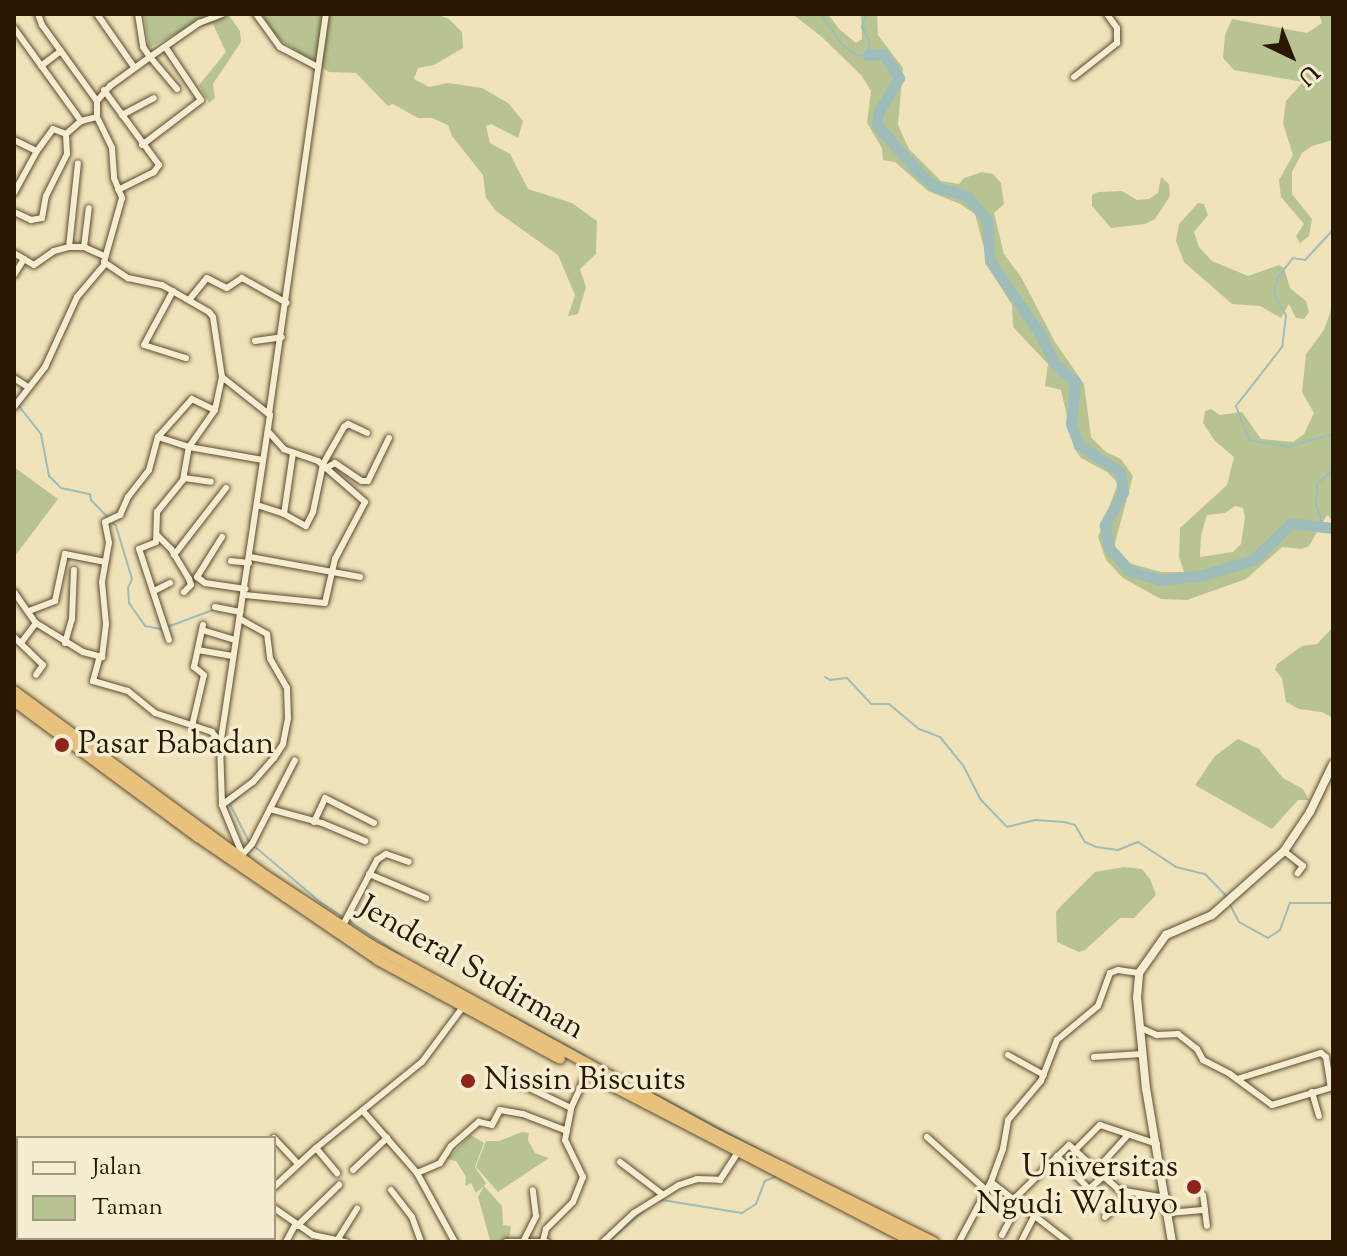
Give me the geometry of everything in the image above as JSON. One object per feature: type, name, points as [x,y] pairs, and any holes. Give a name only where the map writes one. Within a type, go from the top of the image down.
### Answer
[{"type":"highway","name":"Jenderal Sudirman","points":[[14,691],[342,927],[464,1004],[587,1073],[637,1096],[737,1154],[751,1156]]},
{"type":"highway","name":"Jenderal Sudirman","points":[[14,701],[275,891],[378,960],[910,1239],[934,1242]]},
{"type":"street","points":[[38,14],[97,101]]},
{"type":"street","points":[[97,14],[134,67]]},
{"type":"street","points":[[138,14],[143,47],[177,89]]},
{"type":"street","points":[[14,407],[45,367],[77,297],[104,260],[121,212],[122,198],[112,148],[97,117],[97,101],[104,90],[134,67],[199,23],[222,14]]},
{"type":"street","points":[[256,14],[280,47],[318,67]]},
{"type":"street","points":[[245,858],[222,805],[220,744],[232,656],[246,592],[326,14]]},
{"type":"street","points":[[1074,77],[1117,43],[1117,28],[1107,14]]},
{"type":"street","points":[[14,28],[81,121]]},
{"type":"street","points":[[142,145],[201,100],[166,48]]},
{"type":"street","points":[[41,66],[61,51]]},
{"type":"street","points":[[104,90],[142,145],[158,162],[158,168],[118,190]]},
{"type":"street","points":[[122,115],[154,98]]},
{"type":"street","points":[[66,134],[81,121],[97,117]]},
{"type":"street","points":[[14,193],[53,129],[66,134]]},
{"type":"street","points":[[14,212],[31,220],[42,218],[46,196],[67,154],[66,134]]},
{"type":"street","points":[[14,140],[37,151]]},
{"type":"street","points":[[69,247],[78,163]]},
{"type":"street","points":[[84,247],[89,208]]},
{"type":"street","points":[[14,253],[36,265],[54,251],[84,247],[123,276],[162,285],[213,317],[222,377],[215,410],[189,447],[184,478],[157,512],[157,535],[153,546],[139,549],[169,640]]},
{"type":"street","points":[[14,275],[24,259]]},
{"type":"street","points":[[189,300],[207,278],[227,288],[242,278],[287,303]]},
{"type":"street","points":[[173,291],[144,345],[186,358]]},
{"type":"street","points":[[255,341],[282,337]]},
{"type":"street","points":[[222,377],[269,414]]},
{"type":"street","points":[[14,378],[28,387]]},
{"type":"street","points":[[215,410],[192,399],[158,437],[149,470],[128,497],[120,515],[109,518],[102,588],[105,648],[93,681],[128,691],[155,713],[212,732],[220,744]]},
{"type":"street","points":[[257,505],[284,514],[301,526],[308,525],[324,466],[346,425],[367,433]]},
{"type":"street","points":[[222,537],[197,577],[205,583],[324,604],[333,570],[365,502],[324,466],[284,449],[268,431]]},
{"type":"street","points":[[158,437],[189,447],[263,460]]},
{"type":"street","points":[[324,466],[335,463],[362,481],[368,481],[389,438]]},
{"type":"street","points":[[284,514],[293,453]]},
{"type":"street","points":[[184,478],[211,482]]},
{"type":"street","points":[[174,555],[226,488]]},
{"type":"street","points":[[157,535],[191,582],[184,592]]},
{"type":"street","points":[[29,611],[55,601],[65,554],[105,562]]},
{"type":"street","points":[[231,561],[250,560],[333,570],[360,577]]},
{"type":"street","points":[[65,643],[72,619],[74,570]]},
{"type":"street","points":[[154,591],[170,583]]},
{"type":"street","points":[[14,592],[36,623],[65,643],[99,659]]},
{"type":"street","points":[[215,607],[240,615],[267,634],[270,658],[287,688],[288,718],[283,744],[253,782],[222,805]]},
{"type":"street","points":[[21,643],[36,623]]},
{"type":"street","points":[[192,726],[204,673],[195,668],[203,628],[235,640]]},
{"type":"street","points":[[14,637],[43,665],[36,675]]},
{"type":"street","points":[[198,650],[232,656]]},
{"type":"street","points":[[245,858],[295,760]]},
{"type":"street","points":[[1172,1242],[1142,1054],[1139,973],[1166,935],[1212,915],[1284,851],[1310,812],[1333,764]]},
{"type":"street","points":[[314,822],[325,798],[374,823]]},
{"type":"street","points":[[270,809],[365,841]]},
{"type":"street","points":[[1284,851],[1303,866],[1298,873]]},
{"type":"street","points":[[342,927],[369,874],[383,855],[409,862]]},
{"type":"street","points":[[369,874],[426,898]]},
{"type":"street","points":[[959,1242],[991,1182],[1003,1149],[1008,1120],[1044,1075],[1057,1040],[1098,1006],[1110,973],[1139,973]]},
{"type":"street","points":[[276,1185],[316,1148],[422,1062],[464,1004]]},
{"type":"street","points":[[1139,1027],[1157,1035],[1178,1034],[1197,1049],[1205,1062],[1237,1079],[1272,1105],[1332,1087],[1326,1057],[1321,1053],[1237,1079]]},
{"type":"street","points":[[1094,1057],[1142,1054]]},
{"type":"street","points":[[1008,1055],[1044,1075]]},
{"type":"street","points":[[506,1242],[545,1242],[546,1229],[573,1202],[583,1177],[566,1145],[567,1131],[571,1108],[587,1073]]},
{"type":"street","points":[[523,1085],[571,1108]]},
{"type":"street","points":[[1312,1092],[1319,1116]]},
{"type":"street","points":[[417,1173],[441,1162],[451,1146],[479,1122],[490,1126],[502,1109],[567,1131]]},
{"type":"street","points":[[363,1111],[417,1173],[455,1242]]},
{"type":"street","points":[[1076,1149],[1099,1125],[1157,1144]]},
{"type":"street","points":[[1097,1169],[1128,1135]]},
{"type":"street","points":[[927,1137],[986,1190]]},
{"type":"street","points":[[353,1170],[387,1138]]},
{"type":"street","points":[[276,1140],[298,1164]]},
{"type":"street","points":[[1002,1235],[1017,1201],[1069,1145],[1119,1190],[1167,1198]]},
{"type":"street","points":[[316,1148],[337,1173]]},
{"type":"street","points":[[603,1242],[628,1218],[662,1194],[691,1180],[720,1180],[737,1154]]},
{"type":"street","points":[[1057,1156],[1089,1189],[1104,1176]]},
{"type":"street","points":[[620,1162],[662,1194]]},
{"type":"street","points":[[991,1182],[1067,1242]]},
{"type":"street","points":[[286,1242],[296,1226],[339,1185]]},
{"type":"street","points":[[391,1190],[412,1217],[421,1242]]},
{"type":"street","points":[[523,1242],[537,1212],[533,1190]]},
{"type":"street","points":[[1105,1217],[1130,1193]]},
{"type":"street","points":[[1203,1195],[1207,1226]]},
{"type":"street","points":[[276,1210],[313,1235],[341,1241],[357,1208]]},
{"type":"street","points":[[1169,1213],[1205,1210]]},
{"type":"street","points":[[1021,1242],[1034,1217]]},
{"type":"green space","points":[[144,14],[228,14],[240,31],[241,42],[213,84],[215,98],[209,103],[199,85],[226,52],[213,24],[185,29],[149,48]]},
{"type":"green space","points":[[262,14],[436,14],[449,19],[462,32],[463,48],[434,65],[418,68],[414,79],[429,87],[448,83],[482,88],[508,103],[523,121],[518,138],[491,124],[486,126],[490,143],[510,154],[528,189],[572,203],[597,221],[596,254],[580,269],[586,287],[578,314],[568,316],[575,295],[558,255],[496,211],[486,198],[483,175],[452,136],[448,125],[432,118],[418,118],[393,104],[388,106],[356,73],[329,72],[276,37]]},
{"type":"green space","points":[[787,14],[828,14],[839,29],[856,43],[862,39],[861,14],[877,14],[878,35],[903,68],[898,125],[909,149],[941,181],[959,184],[964,178],[982,172],[993,174],[1001,183],[1004,204],[994,213],[1004,254],[1021,277],[1055,342],[1084,384],[1091,437],[1106,452],[1121,459],[1133,476],[1115,543],[1116,554],[1125,562],[1161,572],[1184,572],[1179,557],[1180,528],[1227,485],[1234,457],[1215,441],[1203,423],[1205,411],[1211,409],[1220,415],[1242,412],[1261,439],[1293,442],[1304,434],[1314,413],[1302,392],[1306,354],[1324,330],[1333,304],[1333,521],[1327,515],[1309,546],[1302,549],[1282,547],[1246,579],[1187,600],[1161,599],[1123,578],[1106,560],[1098,537],[1118,483],[1107,472],[1081,458],[1074,448],[1061,390],[1045,386],[1048,364],[1013,327],[1012,305],[990,270],[975,214],[928,191],[895,162],[883,160],[882,148],[867,123],[871,91],[861,75],[795,16]],"holes":[[[1235,506],[1243,508],[1245,517],[1241,544],[1233,552],[1200,557],[1201,535],[1207,515],[1225,513]]]},
{"type":"green space","points":[[1319,14],[1333,14],[1333,140],[1312,146],[1302,153],[1292,172],[1292,194],[1312,219],[1309,236],[1300,243],[1296,236],[1304,224],[1281,197],[1279,180],[1293,155],[1283,123],[1286,101],[1303,82],[1234,70],[1223,58],[1225,35],[1232,19],[1307,33],[1322,23]]},
{"type":"green space","points":[[1161,177],[1169,184],[1170,196],[1155,219],[1145,224],[1111,228],[1092,206],[1092,195],[1098,192],[1122,191],[1137,200],[1149,199],[1158,193]]},
{"type":"green space","points":[[1198,203],[1204,204],[1208,215],[1194,232],[1199,247],[1212,261],[1248,276],[1279,265],[1284,268],[1290,288],[1306,301],[1309,312],[1304,319],[1296,318],[1289,304],[1281,318],[1260,306],[1232,304],[1184,262],[1176,241],[1179,224]]},
{"type":"green space","points":[[14,467],[58,499],[15,556],[14,555]]},
{"type":"green space","points":[[1333,627],[1333,718],[1322,712],[1299,709],[1286,702],[1282,678],[1275,670],[1277,664],[1302,646],[1317,644]]},
{"type":"green space","points":[[1238,739],[1259,749],[1283,778],[1303,789],[1309,800],[1298,800],[1272,829],[1195,785],[1215,756]]},
{"type":"green space","points":[[1124,867],[1142,869],[1156,895],[1134,918],[1120,918],[1085,950],[1079,952],[1057,942],[1056,912],[1060,907],[1095,872]]},
{"type":"green space","points":[[522,1132],[529,1133],[528,1140],[535,1153],[549,1158],[498,1192],[476,1167],[486,1141],[499,1141]]},
{"type":"green space","points":[[471,1135],[484,1143],[475,1167],[486,1183],[476,1193],[471,1183],[465,1186],[466,1177],[456,1161],[447,1159]]},
{"type":"green space","points":[[484,1186],[502,1206],[503,1225],[511,1226],[509,1240],[490,1240],[478,1197]]},
{"type":"waterway","points":[[820,14],[842,44],[856,55],[868,55],[869,40],[862,27],[866,14]]},
{"type":"waterway","points":[[868,55],[883,54],[899,78],[878,113],[877,125],[922,176],[936,187],[967,196],[987,220],[990,261],[1039,332],[1054,363],[1075,381],[1071,424],[1079,445],[1120,472],[1123,492],[1105,525],[1109,548],[1130,571],[1162,580],[1203,575],[1253,560],[1291,523],[1333,528]]},
{"type":"waterway","points":[[1333,230],[1305,260],[1293,258],[1278,277],[1274,293],[1286,316],[1282,347],[1236,406],[1249,440],[1287,447],[1333,434]]},
{"type":"waterway","points":[[19,406],[41,434],[49,476],[61,488],[90,494],[91,500],[116,526],[132,579],[128,588],[129,603],[145,626],[161,629]]},
{"type":"waterway","points":[[1323,526],[1316,504],[1317,484],[1333,469]]},
{"type":"waterway","points":[[167,627],[213,610]]},
{"type":"waterway","points":[[825,677],[830,680],[847,678],[871,704],[889,704],[919,729],[940,737],[964,767],[981,800],[1007,827],[1035,820],[1064,822],[1075,825],[1085,842],[1096,847],[1118,850],[1138,842],[1176,867],[1205,874],[1227,897]]},
{"type":"waterway","points":[[286,744],[291,712]]},
{"type":"waterway","points":[[239,797],[230,804],[249,842]]},
{"type":"waterway","points":[[254,846],[320,902],[402,956]]},
{"type":"waterway","points":[[1229,903],[1239,922],[1268,938],[1280,930],[1290,903],[1333,903]]},
{"type":"waterway","points":[[510,1015],[585,1056]]},
{"type":"waterway","points":[[636,1084],[784,1163]]},
{"type":"waterway","points":[[662,1200],[742,1213],[756,1204],[765,1181],[777,1176]]},
{"type":"waterway","points":[[608,1242],[646,1209]]},
{"type":"place","name":"Pasar Babadan","points":[[62,745]]},
{"type":"place","name":"Nissin Biscuits","points":[[468,1081]]},
{"type":"place","name":"Universitas Ngudi Waluyo","points":[[1194,1187]]}]
